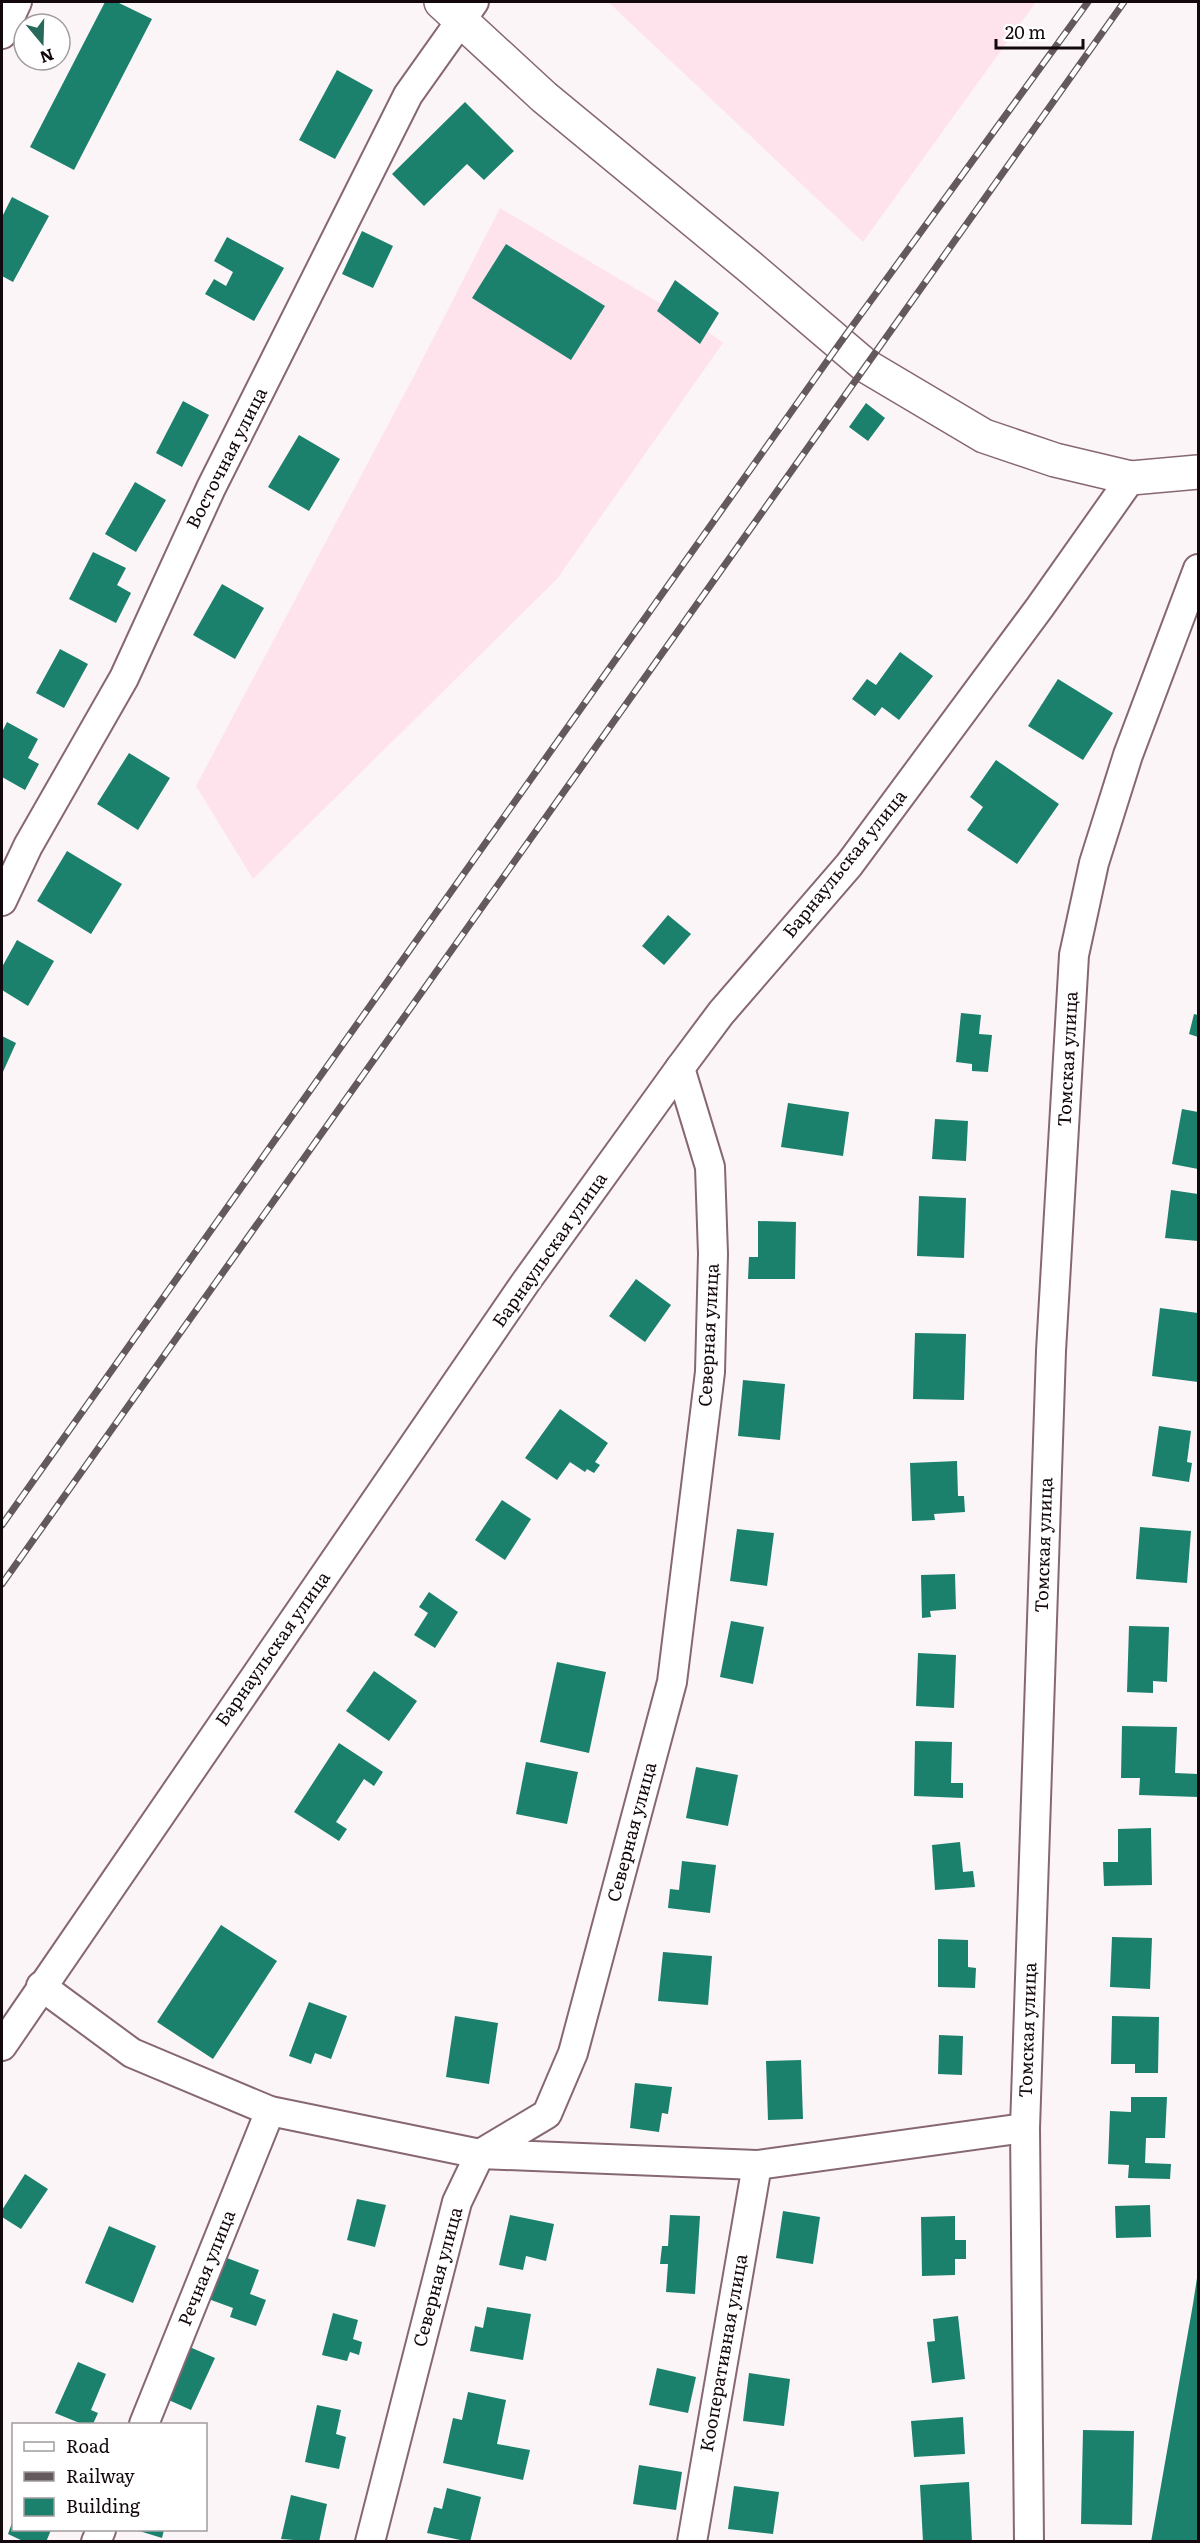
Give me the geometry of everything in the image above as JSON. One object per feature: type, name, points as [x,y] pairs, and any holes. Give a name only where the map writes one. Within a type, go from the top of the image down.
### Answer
[{"type":"main road","points":[[458,7],[544,97],[866,366],[984,436],[1055,460],[1131,478],[1198,472]]},
{"type":"street","points":[[2,34],[17,2]]},
{"type":"street","name":"Восточная улица","points":[[2,901],[28,846],[124,678],[211,488],[403,105],[458,7]]},
{"type":"street","name":"Барнаульская улица","points":[[2,2046],[525,1283],[722,1013],[849,865],[1040,608],[1131,478]]},
{"type":"street","name":"Томская улица","points":[[1029,2541],[1025,2128],[1051,1351],[1074,956],[1094,862],[1128,755],[1198,569]]},
{"type":"street","name":"Северная улица","points":[[370,2541],[457,2202],[480,2154],[547,2114],[562,2082],[573,2053],[672,1682],[710,1372],[713,1254],[710,1167],[680,1068]]},
{"type":"street","points":[[41,1986],[132,2053],[270,2111],[480,2154],[757,2165],[1025,2128]]},
{"type":"street","name":"Речная улица","points":[[144,2423],[270,2111]]},
{"type":"street","name":"Кооперативная улица","points":[[692,2541],[757,2165]]},
{"type":"shaded area","points":[[608,2],[1036,2],[863,242]]},
{"type":"shaded area","points":[[500,208],[710,333],[723,343],[557,579],[253,879],[196,786],[415,374]]},
{"type":"building","points":[[105,2],[117,2],[152,19],[74,170],[30,147],[69,72],[72,72],[72,66]]},
{"type":"building","points":[[337,70],[373,90],[335,159],[299,140]]},
{"type":"building","points":[[465,102],[514,151],[484,180],[467,164],[424,206],[392,174]]},
{"type":"building","points":[[12,197],[49,216],[13,282],[2,276],[2,217]]},
{"type":"building","points":[[362,231],[393,246],[373,288],[342,274]]},
{"type":"building","points":[[227,237],[284,268],[254,321],[205,294],[214,279],[226,286],[233,272],[214,261]]},
{"type":"building","points":[[506,244],[605,306],[571,360],[472,298]]},
{"type":"building","points":[[675,280],[719,313],[700,344],[657,311]]},
{"type":"building","points":[[183,401],[209,415],[182,467],[156,453]]},
{"type":"building","points":[[866,403],[885,418],[868,441],[849,427]]},
{"type":"building","points":[[299,435],[340,459],[309,511],[268,487]]},
{"type":"building","points":[[135,482],[166,500],[136,552],[105,534]]},
{"type":"building","points":[[93,552],[126,568],[117,585],[131,593],[116,623],[69,599]]},
{"type":"building","points":[[222,584],[264,608],[235,659],[193,635]]},
{"type":"building","points":[[60,649],[88,664],[64,708],[36,693]]},
{"type":"building","points":[[900,652],[933,676],[899,720],[882,707],[875,716],[852,699],[867,679],[876,685]]},
{"type":"building","points":[[1058,679],[1113,713],[1083,760],[1028,726]]},
{"type":"building","points":[[7,722],[38,739],[28,758],[39,764],[25,790],[2,777],[2,732]]},
{"type":"building","points":[[129,753],[170,778],[138,830],[97,804]]},
{"type":"building","points":[[996,760],[1059,804],[1017,864],[967,830],[983,807],[970,797]]},
{"type":"building","points":[[67,851],[122,884],[91,934],[37,901]]},
{"type":"building","points":[[668,915],[691,934],[664,965],[642,946]]},
{"type":"building","points":[[17,940],[54,961],[28,1006],[2,990],[2,967]]},
{"type":"building","points":[[961,1013],[981,1015],[979,1034],[992,1035],[988,1072],[972,1071],[972,1064],[956,1062]]},
{"type":"building","points":[[1194,1014],[1198,1015],[1198,1037],[1189,1034]]},
{"type":"building","points":[[2,1036],[16,1043],[2,1074]]},
{"type":"building","points":[[788,1103],[849,1112],[843,1156],[781,1147]]},
{"type":"building","points":[[1182,1109],[1198,1112],[1198,1169],[1172,1164]]},
{"type":"building","points":[[935,1119],[968,1121],[966,1161],[932,1159]]},
{"type":"building","points":[[1171,1190],[1198,1194],[1198,1241],[1165,1238]]},
{"type":"building","points":[[919,1196],[966,1198],[964,1258],[917,1256]]},
{"type":"building","points":[[758,1221],[796,1222],[795,1279],[748,1279],[749,1257],[758,1257]]},
{"type":"building","points":[[636,1279],[671,1305],[645,1342],[609,1316]]},
{"type":"building","points":[[1160,1308],[1198,1313],[1198,1382],[1152,1376]]},
{"type":"building","points":[[915,1333],[966,1334],[964,1400],[913,1399]]},
{"type":"building","points":[[743,1380],[785,1384],[780,1440],[738,1436]]},
{"type":"building","points":[[560,1409],[608,1443],[595,1462],[600,1465],[594,1473],[587,1469],[585,1472],[570,1462],[557,1480],[525,1458]]},
{"type":"building","points":[[1159,1426],[1191,1431],[1187,1462],[1192,1463],[1189,1482],[1152,1476]]},
{"type":"building","points":[[957,1461],[958,1496],[964,1496],[965,1512],[934,1514],[935,1520],[912,1521],[910,1463]]},
{"type":"building","points":[[502,1500],[531,1519],[505,1560],[475,1540]]},
{"type":"building","points":[[1140,1527],[1191,1531],[1187,1583],[1136,1579]]},
{"type":"building","points":[[737,1529],[774,1533],[767,1586],[730,1581]]},
{"type":"building","points":[[955,1574],[956,1609],[930,1611],[931,1617],[922,1618],[921,1575]]},
{"type":"building","points":[[429,1592],[458,1612],[435,1648],[414,1635],[428,1613],[419,1607]]},
{"type":"building","points":[[731,1621],[764,1627],[753,1684],[720,1677]]},
{"type":"building","points":[[1129,1626],[1169,1627],[1167,1682],[1153,1681],[1153,1693],[1127,1692]]},
{"type":"building","points":[[918,1653],[956,1655],[954,1708],[916,1706]]},
{"type":"building","points":[[557,1662],[606,1672],[589,1753],[540,1742]]},
{"type":"building","points":[[374,1671],[417,1701],[389,1741],[346,1711]]},
{"type":"building","points":[[1122,1726],[1177,1727],[1175,1773],[1198,1774],[1198,1797],[1139,1795],[1140,1778],[1121,1778]]},
{"type":"building","points":[[915,1741],[952,1742],[951,1783],[963,1783],[963,1798],[914,1796]]},
{"type":"building","points":[[339,1743],[383,1772],[374,1786],[364,1779],[336,1822],[347,1829],[339,1841],[294,1812]]},
{"type":"building","points":[[526,1762],[578,1772],[567,1824],[516,1814]]},
{"type":"building","points":[[696,1767],[738,1775],[728,1826],[686,1818]]},
{"type":"building","points":[[1151,1828],[1152,1885],[1104,1886],[1103,1862],[1118,1862],[1118,1829]]},
{"type":"building","points":[[960,1842],[963,1872],[973,1871],[975,1887],[935,1890],[932,1845]]},
{"type":"building","points":[[682,1861],[716,1865],[710,1913],[668,1908],[670,1889],[679,1890]]},
{"type":"building","points":[[221,1925],[277,1961],[213,2059],[157,2022]]},
{"type":"building","points":[[1112,1937],[1152,1938],[1150,1989],[1110,1987]]},
{"type":"building","points":[[938,1939],[968,1940],[968,1967],[976,1968],[975,1988],[938,1987]]},
{"type":"building","points":[[663,1952],[712,1956],[708,2005],[658,2001]]},
{"type":"building","points":[[309,2002],[347,2016],[331,2059],[315,2053],[311,2064],[289,2056]]},
{"type":"building","points":[[455,2016],[498,2023],[489,2084],[446,2077]]},
{"type":"building","points":[[1112,2016],[1159,2017],[1158,2073],[1135,2073],[1135,2064],[1111,2064]]},
{"type":"building","points":[[939,2035],[963,2036],[962,2075],[938,2074]]},
{"type":"building","points":[[801,2060],[803,2119],[768,2120],[766,2061]]},
{"type":"building","points":[[635,2083],[672,2087],[668,2114],[662,2113],[659,2132],[630,2128]]},
{"type":"building","points":[[1131,2097],[1167,2097],[1165,2138],[1146,2138],[1145,2163],[1171,2164],[1170,2179],[1128,2178],[1129,2165],[1108,2164],[1110,2111],[1131,2112]]},
{"type":"building","points":[[25,2174],[48,2189],[21,2229],[2,2217],[2,2210]]},
{"type":"building","points":[[357,2199],[386,2205],[375,2247],[347,2240]]},
{"type":"building","points":[[1150,2205],[1151,2237],[1116,2238],[1115,2206]]},
{"type":"building","points":[[783,2211],[820,2217],[813,2264],[776,2258]]},
{"type":"building","points":[[510,2215],[554,2224],[546,2261],[526,2256],[523,2270],[499,2265]]},
{"type":"building","points":[[670,2215],[700,2216],[695,2294],[666,2292],[668,2264],[660,2264],[662,2246],[668,2246]]},
{"type":"building","points":[[955,2216],[955,2240],[966,2240],[966,2259],[955,2259],[955,2275],[922,2276],[921,2217]]},
{"type":"building","points":[[109,2226],[156,2246],[133,2303],[85,2283]]},
{"type":"building","points":[[219,2255],[259,2270],[250,2294],[266,2300],[256,2326],[230,2317],[233,2308],[203,2297]]},
{"type":"building","points":[[1197,2278],[1198,2542],[1151,2542],[1193,2304]]},
{"type":"building","points":[[487,2307],[531,2314],[523,2360],[470,2351],[475,2326],[483,2328]]},
{"type":"building","points":[[333,2313],[358,2320],[353,2339],[362,2342],[359,2355],[350,2352],[347,2361],[322,2355]]},
{"type":"building","points":[[958,2316],[965,2379],[932,2383],[927,2342],[935,2341],[933,2319]]},
{"type":"building","points":[[185,2345],[215,2358],[191,2410],[162,2397]]},
{"type":"building","points":[[78,2362],[106,2374],[91,2410],[98,2413],[93,2423],[80,2423],[55,2413]]},
{"type":"building","points":[[657,2368],[696,2377],[688,2413],[649,2405]]},
{"type":"building","points":[[749,2373],[790,2379],[784,2426],[743,2421]]},
{"type":"building","points":[[468,2392],[506,2400],[497,2444],[530,2450],[523,2480],[443,2463],[453,2418],[462,2420]]},
{"type":"building","points":[[317,2405],[341,2410],[336,2434],[346,2437],[339,2469],[305,2462]]},
{"type":"building","points":[[963,2417],[965,2454],[914,2457],[911,2421]]},
{"type":"building","points":[[1083,2430],[1134,2431],[1132,2525],[1081,2524]]},
{"type":"building","points":[[639,2465],[682,2472],[676,2510],[633,2504]]},
{"type":"building","points":[[969,2482],[972,2542],[923,2542],[920,2485]]},
{"type":"building","points":[[734,2486],[779,2492],[773,2534],[728,2529]]},
{"type":"building","points":[[447,2488],[481,2497],[470,2542],[427,2533],[434,2507],[442,2509]]},
{"type":"building","points":[[291,2495],[327,2504],[319,2542],[281,2539]]},
{"type":"building","points":[[12,2523],[12,2531],[51,2531],[46,2542],[25,2542],[8,2534]]},
{"type":"building","points":[[139,2531],[164,2531],[162,2538]]},
{"type":"railway","points":[[2,1525],[840,343],[1088,2]]},
{"type":"railway","points":[[2,1584],[1124,2]]}]
